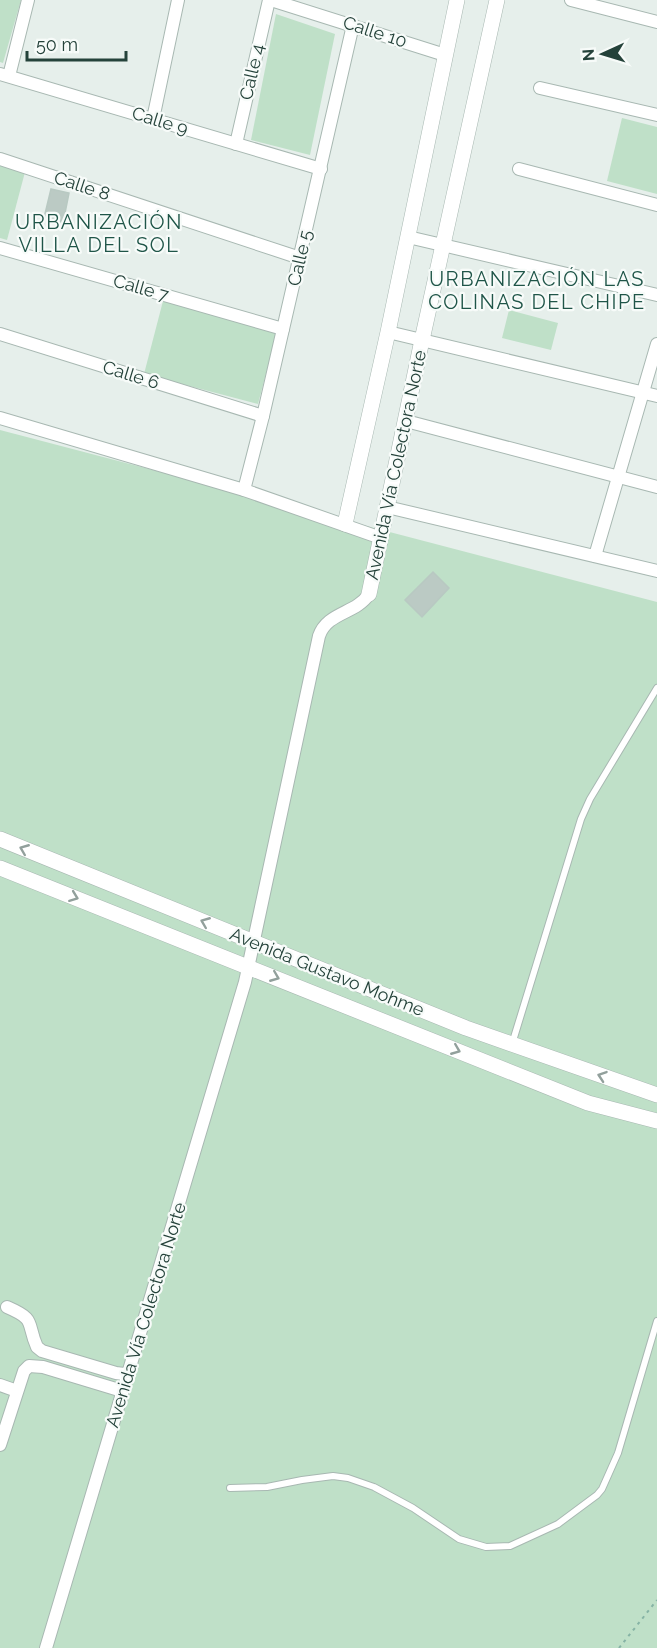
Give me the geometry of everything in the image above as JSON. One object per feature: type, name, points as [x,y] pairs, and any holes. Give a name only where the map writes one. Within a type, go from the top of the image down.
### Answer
[{"type":"street","points":[[5,75],[28,0]]},
{"type":"street","points":[[153,119],[178,0]]},
{"type":"street","name":"Calle 10","points":[[270,0],[445,55]]},
{"type":"street","name":"Calle 4","points":[[236,144],[270,0]]},
{"type":"street","name":"Avenida Vía Colectora Norte","points":[[345,524],[388,332],[457,0]]},
{"type":"street","name":"Avenida Vía Colectora Norte","points":[[46,1648],[247,974],[321,629],[330,619],[360,604],[369,594],[497,0]]},
{"type":"street","points":[[571,0],[657,22]]},
{"type":"street","name":"Calle 5","points":[[244,490],[353,25]]},
{"type":"street","name":"Calle 9","points":[[5,75],[321,169]]},
{"type":"street","points":[[540,88],[657,115]]},
{"type":"street","name":"Calle 8","points":[[0,159],[300,258]]},
{"type":"street","points":[[519,169],[657,205]]},
{"type":"street","points":[[408,237],[657,294]]},
{"type":"street","name":"Calle 7","points":[[0,248],[283,329]]},
{"type":"street","points":[[388,332],[657,396]]},
{"type":"street","name":"Calle 6","points":[[0,334],[263,416]]},
{"type":"street","points":[[595,556],[657,344]]},
{"type":"street","points":[[0,418],[244,490],[381,538]]},
{"type":"street","points":[[406,421],[657,487]]},
{"type":"street","points":[[387,507],[657,571]]},
{"type":"street","name":"Avenida Gustavo Mohme","points":[[0,839],[466,1028],[657,1095]]},
{"type":"street","name":"Avenida Gustavo Mohme","points":[[0,868],[247,974],[588,1103],[657,1121]]},
{"type":"street","points":[[7,1307],[28,1318],[34,1340],[42,1351],[116,1373],[129,1372]]},
{"type":"street","points":[[0,1445],[24,1371],[34,1365],[119,1390],[122,1396]]},
{"type":"street","points":[[0,1385],[17,1390]]},
{"type":"lane","points":[[512,1044],[581,819],[590,798],[657,688]]},
{"type":"lane","points":[[230,1488],[267,1487],[333,1476],[348,1478],[374,1487],[413,1508],[459,1539],[486,1547],[510,1546],[558,1524],[597,1496],[602,1489],[618,1453],[657,1321]]},
{"type":"path","points":[[618,1648],[657,1600]]},
{"type":"green space","points":[[0,0],[21,0],[3,63],[0,62]]},
{"type":"green space","points":[[276,14],[335,34],[310,155],[251,140]]},
{"type":"green space","points":[[622,118],[657,127],[657,194],[607,181]]},
{"type":"green space","points":[[0,165],[25,172],[7,240],[0,238]]},
{"type":"green space","points":[[163,301],[277,331],[258,404],[144,374]]},
{"type":"green space","points":[[509,310],[558,323],[551,350],[502,338]]},
{"type":"green space","points":[[0,430],[657,602],[657,1648],[0,1648]]},
{"type":"building","points":[[51,189],[69,193],[63,223],[44,218]]},
{"type":"building","points":[[433,572],[449,588],[422,617],[405,600]]},
{"type":"district","name":"URBANIZACIÓN VILLA DEL SOL","points":[[99,234]]},
{"type":"district","name":"URBANIZACIÓN LAS COLINAS DEL CHIPE","points":[[537,290]]}]
